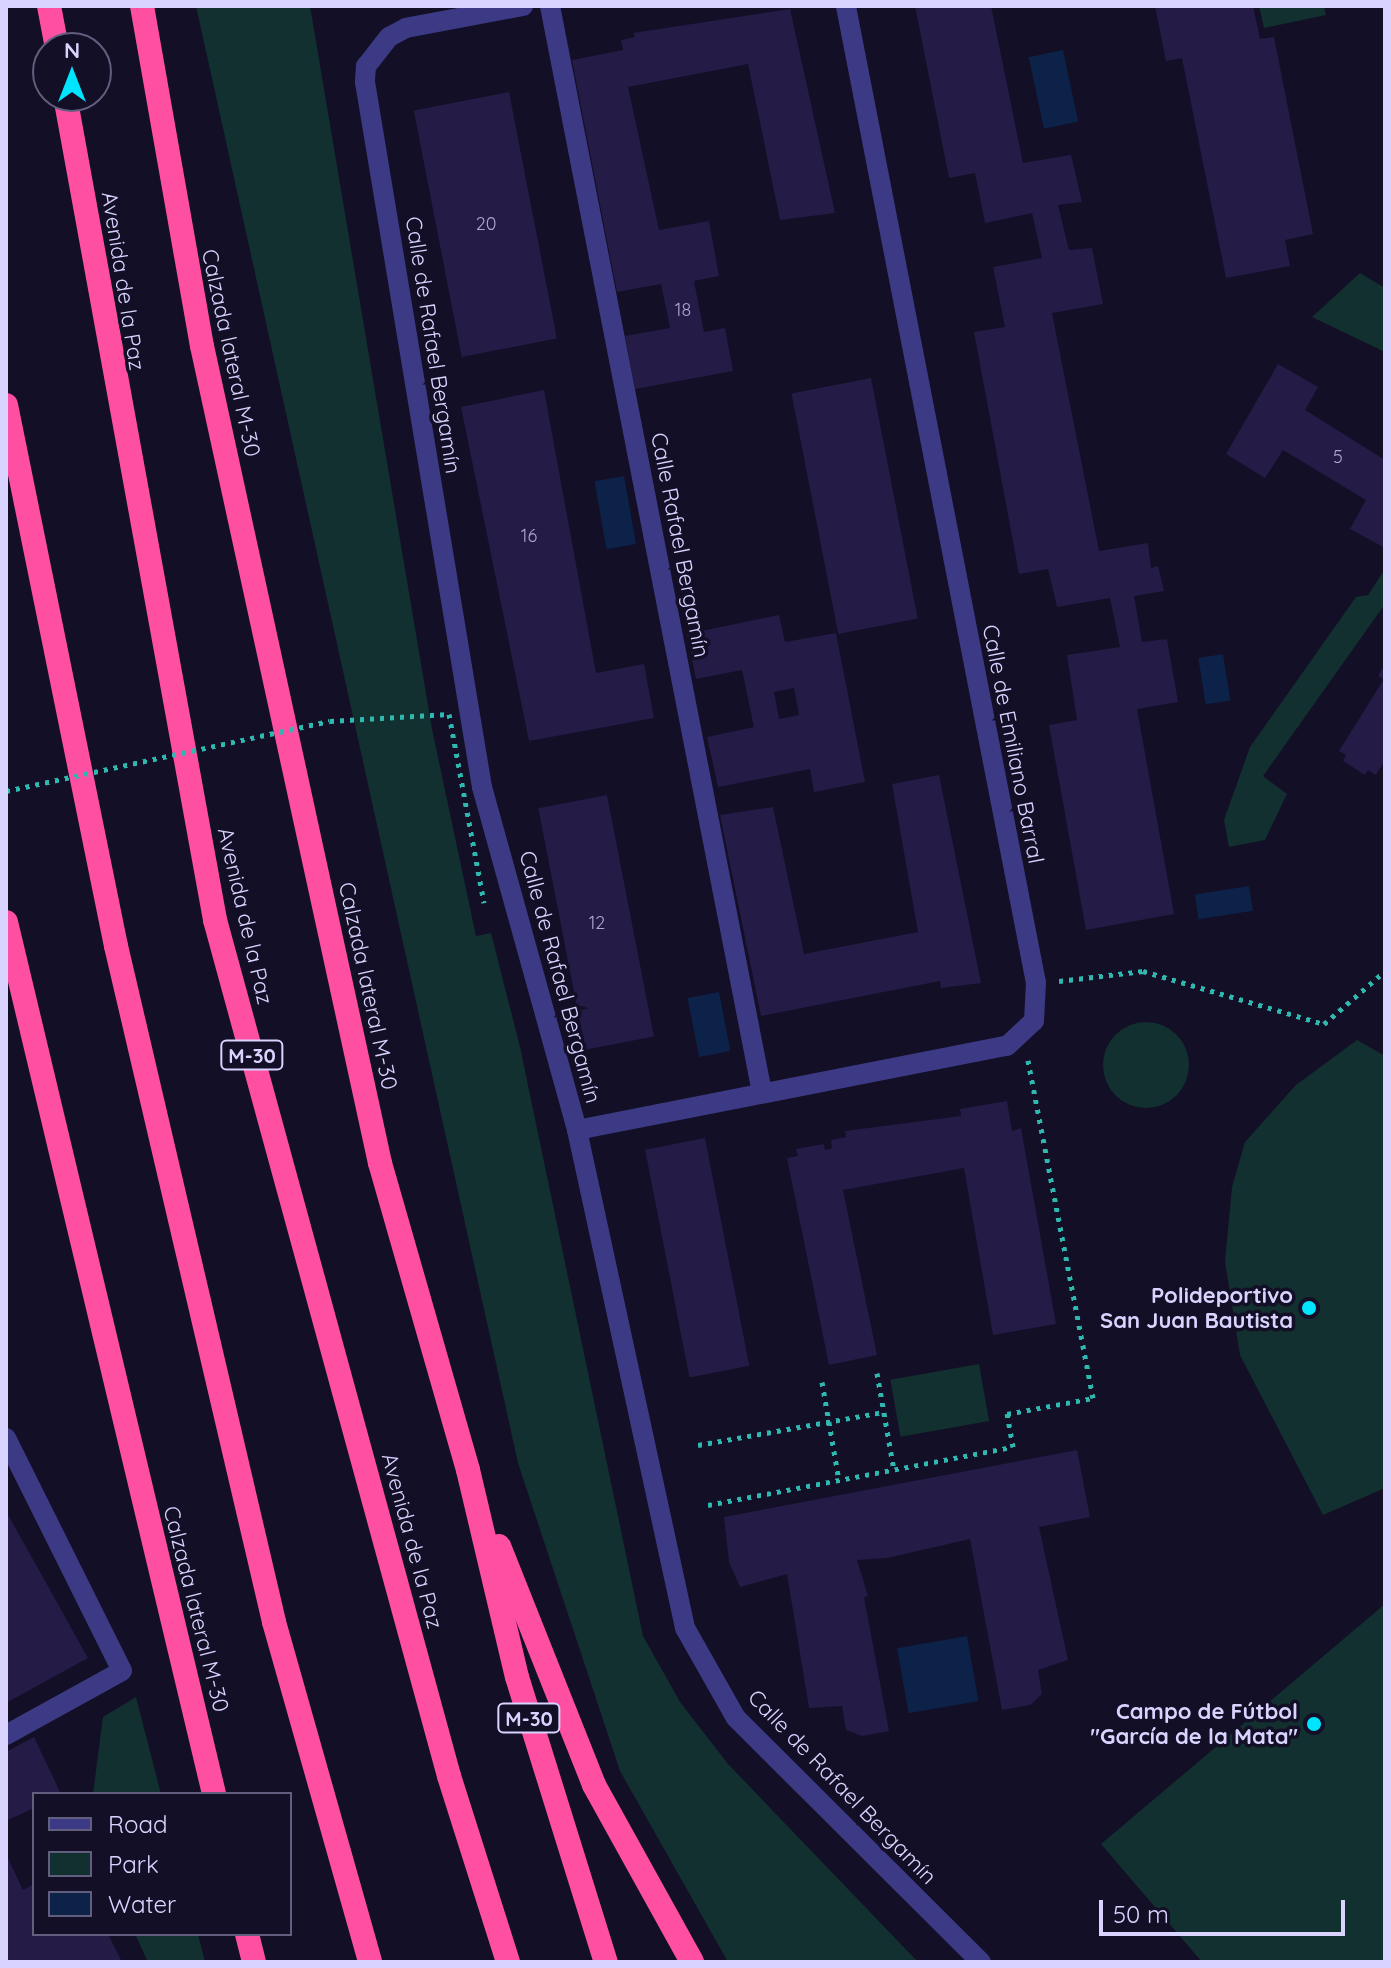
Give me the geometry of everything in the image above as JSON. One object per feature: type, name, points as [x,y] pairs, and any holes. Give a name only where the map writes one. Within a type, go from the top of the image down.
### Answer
[{"type":"highway","points":[[49,6],[55,32]]},
{"type":"highway","points":[[57,6],[58,32]]},
{"type":"highway","name":"Calzada lateral M-30","points":[[142,6],[202,346],[380,1163],[468,1470],[517,1677],[606,1962]]},
{"type":"highway","name":"Avenida de la Paz","points":[[69,112],[215,920],[449,1776],[508,1962]]},
{"type":"highway","points":[[6,405],[116,946],[274,1622],[370,1962]]},
{"type":"highway","name":"Calzada lateral M-30","points":[[6,922],[214,1792]]},
{"type":"highway","points":[[468,1470],[594,1785],[692,1962]]},
{"type":"highway","points":[[329,1824],[356,1962]]},
{"type":"highway","points":[[248,1936],[254,1962]]},
{"type":"street","name":"Calle de Rafael Bergamín","points":[[523,6],[406,28],[389,37],[366,66],[365,82],[482,787],[577,1130],[685,1628],[736,1718],[981,1962]]},
{"type":"street","name":"Calle Rafael Bergamín","points":[[550,6],[762,1093]]},
{"type":"street","name":"Calle de Emiliano Barral","points":[[844,8],[1036,983],[1034,1021],[1023,1031]]},
{"type":"street","points":[[577,1130],[1007,1046],[1023,1031]]},
{"type":"street","points":[[6,1438],[122,1671],[6,1735]]},
{"type":"path","points":[[6,791],[330,721],[449,714],[484,903]]},
{"type":"path","points":[[1036,983],[1143,971],[1324,1024],[1385,971]]},
{"type":"path","points":[[708,1505],[1013,1447],[1007,1414],[1093,1398],[1023,1031]]},
{"type":"path","points":[[877,1373],[894,1470]]},
{"type":"path","points":[[822,1382],[839,1480]]},
{"type":"path","points":[[698,1445],[884,1412]]},
{"type":"green space","points":[[196,6],[310,6],[432,729],[476,936],[491,933],[520,1047],[643,1636],[680,1702],[728,1764],[918,1962],[728,1962],[620,1771],[518,1463]]},
{"type":"green space","points":[[1259,6],[1324,6],[1326,15],[1264,28]]},
{"type":"green space","points":[[1360,273],[1385,288],[1385,352],[1312,317]]},
{"type":"green space","points":[[1385,569],[1385,604],[1263,776],[1287,794],[1265,840],[1229,847],[1224,820],[1250,747],[1356,597],[1368,595]]},
{"type":"green space","points":[[1146,1022],[1163,1025],[1177,1034],[1186,1048],[1189,1065],[1186,1082],[1177,1096],[1163,1105],[1146,1108],[1129,1105],[1115,1096],[1106,1082],[1103,1065],[1106,1048],[1115,1034],[1129,1025]]},
{"type":"green space","name":"Polideportivo San Juan Bautista","points":[[1357,1040],[1385,1056],[1385,1488],[1323,1515],[1240,1355],[1225,1262],[1232,1187],[1245,1142],[1296,1085]]},
{"type":"green space","points":[[979,1364],[989,1421],[900,1437],[890,1380]]},
{"type":"green space","name":"Campo de Fútbol \"García de la Mata\"","points":[[1385,1604],[1385,1962],[1202,1962],[1101,1844]]},
{"type":"green space","points":[[136,1697],[160,1792],[93,1792],[103,1717]]},
{"type":"green space","points":[[136,1936],[198,1936],[205,1962],[148,1962]]},
{"type":"water","points":[[1063,50],[1078,121],[1044,129],[1029,57]]},
{"type":"water","points":[[624,476],[636,544],[606,549],[594,481]]},
{"type":"water","points":[[1223,654],[1230,700],[1206,704],[1198,658]]},
{"type":"water","points":[[1249,886],[1253,911],[1199,919],[1195,895]]},
{"type":"water","points":[[719,992],[730,1051],[699,1057],[688,998]]},
{"type":"water","points":[[967,1636],[978,1701],[909,1713],[897,1648]]},
{"type":"building","points":[[915,6],[991,6],[1023,163],[1071,155],[1082,202],[1058,205],[1069,250],[1092,248],[1103,304],[1052,313],[1099,551],[1148,543],[1151,568],[1158,566],[1164,591],[1134,596],[1142,642],[1167,639],[1178,702],[1137,709],[1174,914],[1086,930],[1049,725],[1077,720],[1067,655],[1120,647],[1110,598],[1057,607],[1048,569],[1019,574],[974,332],[1005,327],[993,267],[1042,258],[1032,213],[985,223],[975,173],[949,178]]},
{"type":"building","points":[[1155,6],[1253,6],[1260,39],[1274,37],[1313,234],[1285,240],[1290,266],[1226,278],[1182,58],[1166,61]]},
{"type":"building","points":[[790,9],[835,213],[780,220],[748,64],[628,87],[659,230],[709,221],[719,276],[694,281],[704,332],[725,328],[733,371],[635,389],[625,336],[670,328],[661,284],[617,292],[572,60],[623,50],[621,40],[635,37],[633,33]]},
{"type":"building","points":[[509,92],[557,338],[462,357],[414,111]]},
{"type":"building","points":[[1278,364],[1318,387],[1305,410],[1385,460],[1385,548],[1350,529],[1366,500],[1283,450],[1265,478],[1226,454]]},
{"type":"building","points":[[871,378],[918,618],[838,634],[791,393]]},
{"type":"building","points":[[544,390],[596,673],[644,664],[654,718],[529,741],[461,407]]},
{"type":"building","points":[[779,615],[785,642],[836,633],[865,782],[814,792],[810,769],[718,787],[707,737],[754,727],[742,670],[696,679],[687,634]],"holes":[[[794,688],[799,715],[779,719],[774,692]]]},
{"type":"building","points":[[1385,664],[1385,760],[1376,775],[1368,770],[1365,775],[1343,761],[1346,755],[1339,751],[1384,679],[1378,676]]},
{"type":"building","points":[[939,775],[981,983],[941,988],[940,981],[761,1016],[720,815],[773,807],[804,954],[918,932],[892,784]]},
{"type":"building","points":[[607,795],[654,1036],[585,1050],[538,808]]},
{"type":"building","points":[[1007,1101],[1012,1131],[1021,1128],[1056,1324],[993,1335],[964,1168],[843,1190],[877,1355],[829,1365],[787,1158],[798,1156],[796,1149],[824,1144],[825,1150],[832,1148],[831,1140],[846,1137],[845,1131],[961,1116],[960,1109]]},
{"type":"building","points":[[705,1138],[749,1366],[689,1377],[645,1150]]},
{"type":"building","points":[[1077,1450],[1090,1517],[1039,1527],[1068,1660],[1038,1670],[1042,1694],[1030,1705],[1002,1710],[970,1539],[887,1558],[857,1560],[868,1596],[864,1597],[889,1731],[862,1736],[846,1730],[842,1706],[809,1708],[787,1574],[740,1587],[729,1562],[724,1517]]},
{"type":"building","points":[[6,1511],[88,1658],[6,1703]]},
{"type":"building","points":[[34,1737],[60,1792],[32,1792],[32,1809],[6,1821],[6,1752]]},
{"type":"building","points":[[6,1854],[23,1890],[32,1885],[32,1936],[109,1936],[122,1962],[6,1962]]},
{"type":"place","name":"Polideportivo San Juan Bautista","points":[[1309,1308]]},
{"type":"place","name":"Campo de Fútbol \"García de la Mata\"","points":[[1314,1724]]}]
